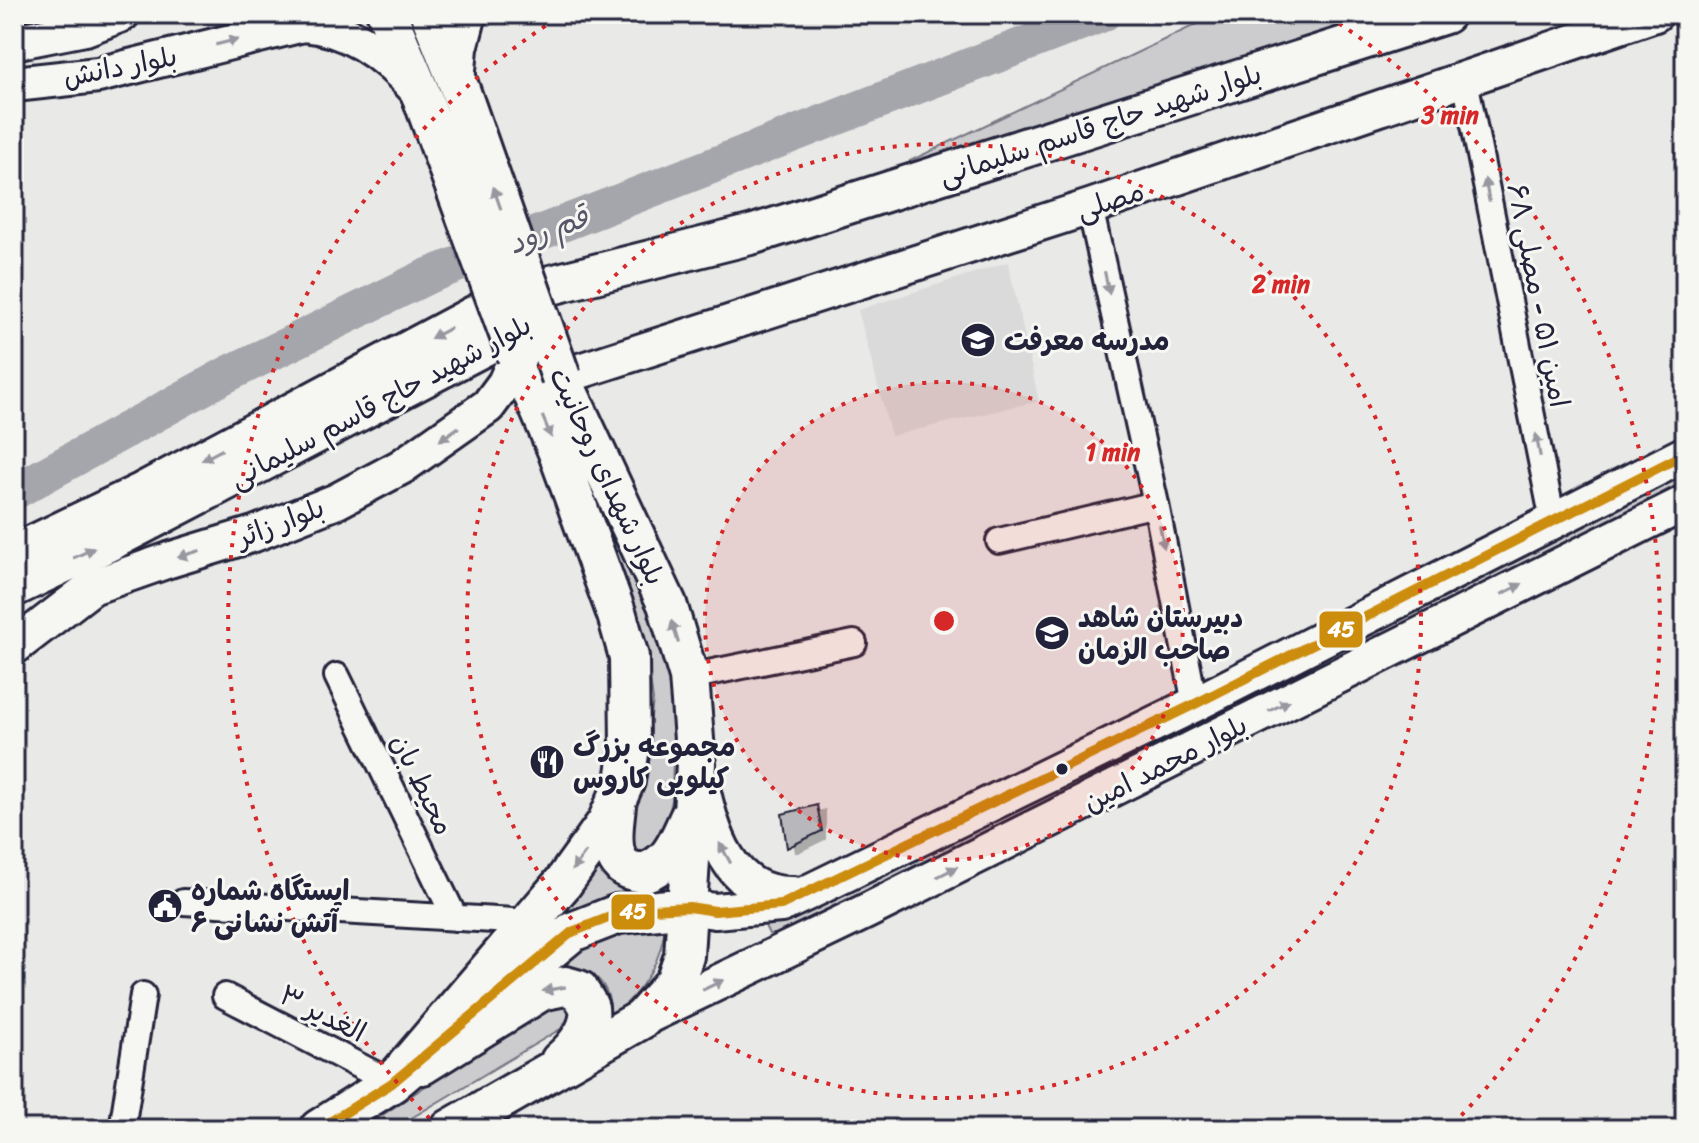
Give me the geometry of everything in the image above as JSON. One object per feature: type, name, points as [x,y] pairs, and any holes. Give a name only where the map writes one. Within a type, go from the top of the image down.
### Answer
[{"type":"main road","name":"بلوار دانش","points":[[14,42],[85,28],[122,14]]},
{"type":"main road","name":"بلوار شهدای روحانیت","points":[[387,14],[422,97],[617,615],[629,657],[630,747],[625,781],[617,799]]},
{"type":"main road","name":"بلوار شهدای روحانیت","points":[[430,14],[457,81],[561,377],[667,604],[689,677],[696,764],[689,907],[684,956],[675,982],[642,1019],[540,1077]]},
{"type":"main road","points":[[457,81],[462,38],[469,14]]},
{"type":"main road","name":"بلوار شهید حاج قاسم سلیمانی","points":[[14,554],[143,492],[515,294],[754,234],[1445,14]]},
{"type":"main road","name":"مصلی","points":[[561,377],[1090,207],[1655,14]]},
{"type":"main road","name":"بلوار دانش","points":[[14,84],[98,75],[309,21]]},
{"type":"main road","points":[[309,21],[353,38],[380,54],[422,97]]},
{"type":"main road","name":"بلوار شهید حاج قاسم سلیمانی","points":[[14,587],[197,497],[524,324],[754,234]]},
{"type":"main road","name":"بلوار زائر","points":[[14,647],[92,587],[254,534],[337,501],[401,467],[488,406],[505,383],[517,356]]},
{"type":"main road","name":"بلوار محمد امین","points":[[689,907],[715,911],[781,905],[1195,704],[1685,454]]},
{"type":"main road","name":"بلوار محمد امین","points":[[642,1019],[1685,503]]},
{"type":"main road","points":[[696,764],[708,816],[732,866],[747,882],[765,891],[801,894],[813,890]]},
{"type":"main road","points":[[617,799],[614,831],[618,860],[626,870],[641,873],[655,869],[668,857],[693,811]]},
{"type":"main road","points":[[392,1083],[563,883],[607,822],[617,799]]},
{"type":"main road","points":[[759,906],[752,915],[749,934],[753,944],[775,955]]},
{"type":"main road","points":[[392,1083],[572,932],[618,914],[689,907]]},
{"type":"main road","points":[[319,1129],[541,991],[565,986],[579,990],[589,1007],[586,1029],[569,1053],[540,1077],[450,1129]]},
{"type":"street","name":"امین ۵۱ - مصلی ۶۸","points":[[1465,80],[1553,521]]},
{"type":"street","points":[[1090,207],[1156,504],[1195,704]]},
{"type":"street","points":[[999,541],[1156,504]]},
{"type":"street","points":[[689,677],[854,643]]},
{"type":"street","name":"محیط بان","points":[[337,676],[455,918]]},
{"type":"street","points":[[183,902],[530,922]]},
{"type":"street","points":[[122,1129],[143,995]]},
{"type":"street","name":"الغدیر ۳","points":[[225,996],[392,1083]]},
{"type":"shaded area","points":[[1218,14],[1417,14],[918,177],[910,161]]},
{"type":"shaded area","points":[[1008,262],[1039,401],[891,436],[858,310]]},
{"type":"shaded area","points":[[573,452],[632,556],[665,656],[674,712],[672,800],[664,840],[635,858],[626,829],[644,770],[653,700],[647,657],[637,612]]},
{"type":"shaded area","points":[[1685,465],[1685,481],[1317,670],[841,907],[777,934],[769,934],[766,920]]},
{"type":"shaded area","points":[[603,853],[673,857],[671,885],[606,896],[540,930]]},
{"type":"shaded area","points":[[665,923],[660,952],[648,977],[630,1000],[609,1019],[608,996],[595,977],[576,971],[548,976],[590,939]]},
{"type":"shaded area","points":[[554,999],[577,1006],[572,1022],[393,1129],[362,1129]]},
{"type":"building","points":[[817,805],[822,831],[787,848],[782,814]]},
{"type":"waterway","name":"قم رود","points":[[14,492],[226,375],[428,276],[1103,14]]},
{"type":"transit line","name":"45","points":[[319,1129],[392,1083],[572,932],[618,914],[652,909],[689,907],[715,911],[781,905],[1195,704],[1685,454]]},
{"type":"place","name":"مدرسه معرفت","points":[[978,340]]},
{"type":"place","name":"دبیرستان شاهد صاحب الزمان","points":[[1052,633]]},
{"type":"place","name":"مجموعه بزرگ کیلویی کاروس","points":[[547,762]]},
{"type":"place","name":"ایستگاه شماره ۶ آتش نشانی","points":[[165,906]]}]
